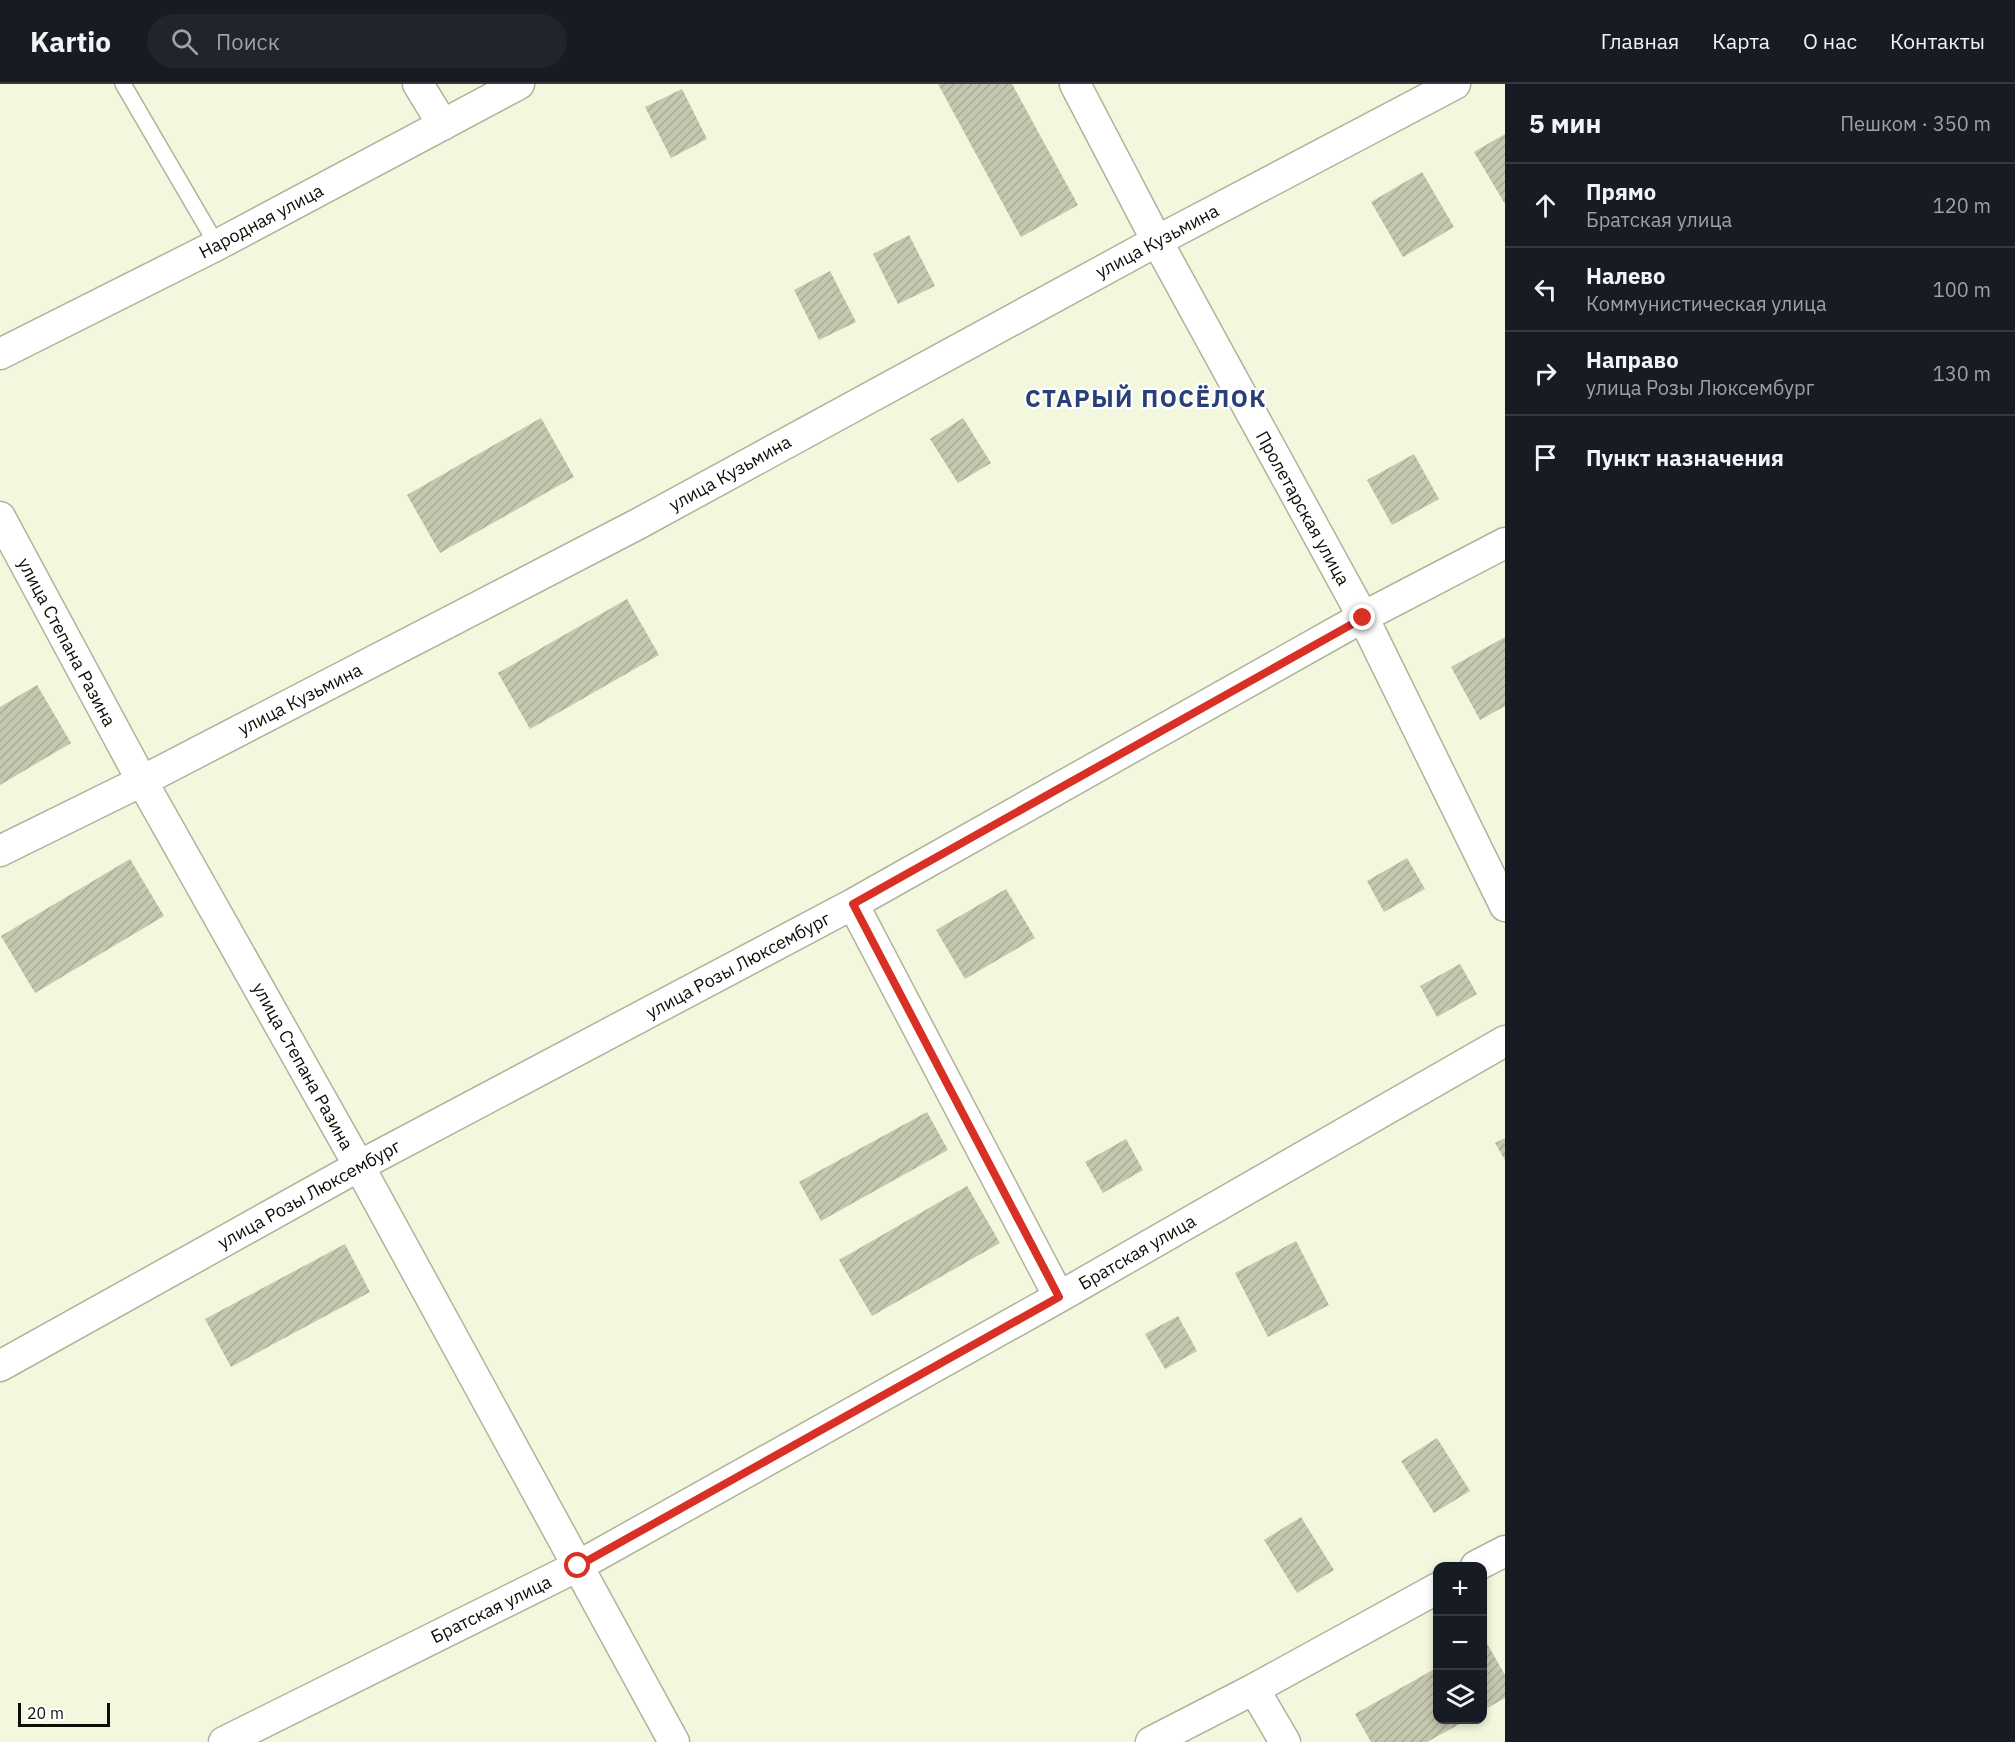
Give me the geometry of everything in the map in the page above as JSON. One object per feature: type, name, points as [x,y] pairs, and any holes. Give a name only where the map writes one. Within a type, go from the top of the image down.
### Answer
[{"type":"street","points":[[418,84],[442,125]]},
{"type":"street","name":"Народная улица","points":[[0,354],[217,245],[519,84]]},
{"type":"street","name":"Пролетарская улица","points":[[1075,84],[1157,241],[1363,618],[1505,906]]},
{"type":"street","name":"улица Кузьмина","points":[[0,851],[141,781],[636,525],[1157,241],[1455,84]]},
{"type":"street","name":"улица Степана Разина","points":[[0,517],[141,781],[359,1166],[674,1742]]},
{"type":"street","name":"улица Розы Люксембург","points":[[0,1366],[359,1166],[853,904],[1363,618],[1505,543]]},
{"type":"street","points":[[853,904],[1059,1297]]},
{"type":"street","name":"Братская улица","points":[[224,1742],[578,1566],[1059,1297],[1505,1041]]},
{"type":"street","points":[[1484,1562],[1505,1551]]},
{"type":"street","points":[[1151,1742],[1254,1689],[1433,1590]]},
{"type":"street","points":[[1254,1689],[1285,1742]]},
{"type":"lane","points":[[123,84],[217,245]]},
{"type":"building","points":[[938,84],[1012,84],[1078,205],[1021,237]]},
{"type":"building","points":[[682,89],[707,139],[671,158],[645,107]]},
{"type":"building","points":[[1505,134],[1505,204],[1474,152]]},
{"type":"building","points":[[1422,172],[1454,227],[1403,257],[1371,202]]},
{"type":"building","points":[[909,235],[935,286],[898,304],[873,254]]},
{"type":"building","points":[[830,271],[856,322],[819,340],[794,290]]},
{"type":"building","points":[[541,418],[574,477],[440,553],[407,495]]},
{"type":"building","points":[[963,418],[991,463],[958,483],[930,439]]},
{"type":"building","points":[[1414,454],[1439,499],[1392,525],[1367,480]]},
{"type":"building","points":[[627,599],[659,655],[530,729],[498,673]]},
{"type":"building","points":[[1505,637],[1505,706],[1480,720],[1451,667]]},
{"type":"building","points":[[37,685],[71,743],[0,785],[0,707]]},
{"type":"building","points":[[1407,858],[1425,889],[1384,912],[1367,881]]},
{"type":"building","points":[[130,859],[164,916],[35,993],[1,936]]},
{"type":"building","points":[[1006,889],[1035,938],[965,979],[936,930]]},
{"type":"building","points":[[1460,964],[1477,994],[1437,1017],[1420,986]]},
{"type":"building","points":[[927,1112],[948,1150],[821,1221],[799,1182]]},
{"type":"building","points":[[1505,1138],[1505,1160],[1495,1143]]},
{"type":"building","points":[[1126,1139],[1143,1170],[1103,1193],[1085,1162]]},
{"type":"building","points":[[967,1186],[1000,1243],[872,1316],[839,1260]]},
{"type":"building","points":[[1296,1241],[1329,1305],[1268,1337],[1235,1273]]},
{"type":"building","points":[[345,1244],[370,1292],[231,1367],[205,1319]]},
{"type":"building","points":[[1178,1316],[1197,1351],[1165,1369],[1145,1334]]},
{"type":"building","points":[[1437,1438],[1470,1491],[1434,1513],[1401,1461]]},
{"type":"building","points":[[1301,1517],[1334,1570],[1297,1593],[1264,1540]]},
{"type":"building","points":[[1487,1644],[1505,1675],[1505,1698],[1487,1708]]},
{"type":"building","points":[[1433,1670],[1433,1724],[1460,1724],[1427,1742],[1371,1742],[1355,1714]]},
{"type":"district","name":"СТАРЫЙ ПОСЁЛОК","points":[[1146,398]]},
{"type":"route","points":[[578,1566],[1059,1297],[853,904],[1363,618]]}]
